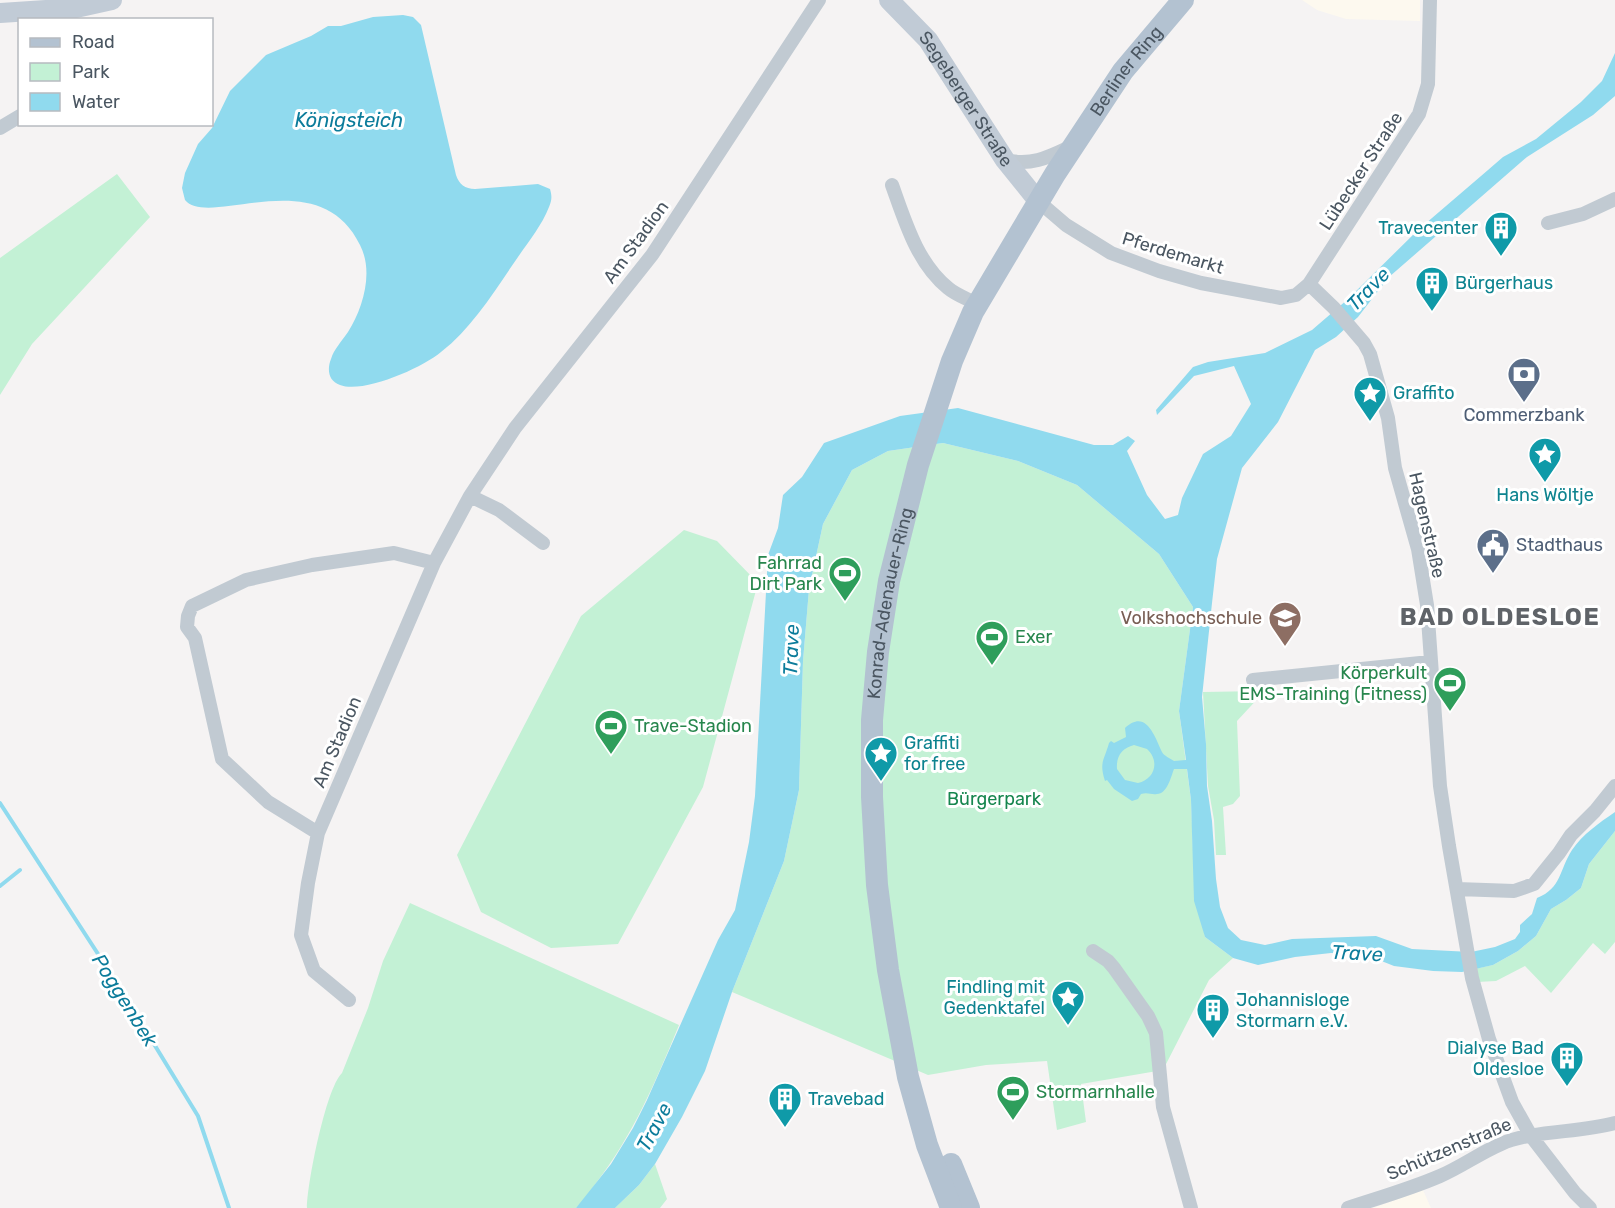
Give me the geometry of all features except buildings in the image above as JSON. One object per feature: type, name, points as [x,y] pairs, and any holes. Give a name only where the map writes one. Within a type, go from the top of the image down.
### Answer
[{"type":"main road","points":[[0,13],[76,14],[112,0]]},
{"type":"main road","name":"Segeberger Straße","points":[[889,0],[928,40],[1005,160],[1038,201]]},
{"type":"main road","name":"Berliner Ring","points":[[1038,201],[1124,71],[1183,0]]},
{"type":"main road","name":"Konrad-Adenauer-Ring","points":[[951,1208],[918,1115],[908,1077],[888,970],[877,885],[872,819],[872,740],[878,652],[889,581],[918,465],[942,390],[962,335],[977,304],[1038,201]]},
{"type":"main road","name":"Konrad-Adenauer-Ring","points":[[900,1031],[935,1131],[969,1208]]},
{"type":"street","name":"Am Stadion","points":[[349,1000],[314,971],[301,935],[308,883],[318,833],[434,563],[470,496],[515,428],[652,255],[819,0]]},
{"type":"street","name":"Lübecker Straße","points":[[1309,284],[1419,114],[1428,84],[1430,0]]},
{"type":"street","points":[[0,128],[18,117]]},
{"type":"street","points":[[1005,160],[1022,164],[1044,159],[1074,145]]},
{"type":"street","points":[[892,185],[913,240],[930,270],[949,289],[977,304]]},
{"type":"street","points":[[1548,223],[1582,214],[1615,199]]},
{"type":"street","name":"Pferdemarkt","points":[[1038,201],[1066,225],[1111,253],[1159,272],[1281,298],[1296,295],[1309,284]]},
{"type":"street","name":"Hagenstraße","points":[[1309,284],[1351,327],[1370,354],[1388,418],[1395,468],[1418,549],[1427,605],[1441,794],[1472,978],[1489,1039],[1512,1102],[1531,1136],[1575,1193],[1590,1208]]},
{"type":"street","points":[[470,496],[499,510],[543,543]]},
{"type":"street","points":[[318,833],[268,802],[222,759],[195,638],[187,627],[192,606],[246,580],[312,565],[393,553],[434,563]]},
{"type":"street","points":[[1253,680],[1430,662]]},
{"type":"street","points":[[1457,890],[1514,891],[1534,884],[1571,835],[1595,811],[1615,786]]},
{"type":"street","points":[[1093,951],[1114,968],[1155,1029],[1162,1107],[1191,1208]]},
{"type":"street","name":"Schützenstraße","points":[[1348,1208],[1439,1176],[1464,1165],[1502,1143],[1531,1136],[1615,1123]]},
{"type":"shaded area","points":[[1302,0],[1420,0],[1420,21],[1346,19],[1317,10]]},
{"type":"shaded area","points":[[1423,1190],[1431,1208],[1373,1208]]},
{"type":"green space","points":[[117,174],[150,217],[32,344],[0,395],[0,258]]},
{"type":"green space","name":"Bürgerpark","points":[[943,443],[1018,461],[1077,485],[1159,554],[1193,607],[1179,711],[1191,800],[1193,850],[1205,937],[1233,958],[1209,980],[1163,1070],[1081,1084],[1086,1122],[1057,1130],[1047,1061],[986,1065],[928,1075],[732,992],[784,861],[799,790],[803,661],[809,589],[823,524],[852,470],[888,451]]},
{"type":"green space","name":"Trave-Stadion","points":[[684,530],[717,541],[758,583],[703,787],[618,944],[551,948],[481,912],[457,855],[581,616]]},
{"type":"green space","points":[[1262,691],[1262,694],[1237,721],[1240,796],[1233,804],[1223,807],[1226,855],[1216,855],[1214,820],[1208,786],[1203,692]]},
{"type":"green space","points":[[1615,831],[1615,942],[1605,954],[1593,943],[1551,993],[1525,966],[1496,981],[1477,982],[1474,969],[1493,965],[1518,951],[1536,936],[1551,909],[1581,888],[1589,864]]},
{"type":"green space","points":[[410,903],[679,1025],[632,1127],[609,1165],[576,1208],[307,1208],[314,1159],[330,1097],[368,1008],[383,961]]},
{"type":"green space","points":[[655,1164],[667,1199],[660,1208],[615,1208],[639,1185]]},
{"type":"water","name":"Königsteich","points":[[403,15],[413,17],[421,25],[459,181],[465,187],[475,189],[538,184],[550,189],[551,200],[539,227],[492,295],[453,342],[432,358],[407,372],[377,383],[350,387],[333,381],[329,367],[334,352],[358,312],[365,290],[366,267],[360,245],[342,220],[319,206],[293,201],[198,207],[185,200],[182,188],[185,173],[198,144],[212,128],[230,91],[266,55],[311,36],[328,26],[341,26],[373,17]]},
{"type":"water","name":"Trave","points":[[1615,53],[1615,96],[1593,115],[1527,157],[1389,277],[1358,317],[1336,337],[1315,350],[1278,422],[1242,468],[1217,559],[1202,697],[1207,786],[1220,907],[1228,928],[1241,940],[1265,945],[1292,939],[1376,936],[1412,949],[1471,952],[1495,947],[1515,939],[1520,932],[1520,925],[1532,914],[1537,898],[1556,884],[1576,844],[1615,812],[1615,831],[1589,864],[1581,888],[1551,909],[1536,936],[1518,951],[1493,965],[1462,972],[1394,966],[1364,954],[1331,953],[1295,957],[1258,965],[1233,958],[1205,937],[1194,901],[1191,800],[1187,769],[1174,769],[1168,784],[1160,793],[1141,794],[1138,799],[1132,801],[1114,789],[1107,780],[1105,781],[1102,770],[1109,743],[1126,737],[1125,728],[1139,721],[1149,727],[1164,755],[1174,761],[1186,760],[1179,711],[1193,607],[1159,554],[1077,485],[1018,461],[943,443],[888,451],[852,470],[823,524],[809,589],[803,661],[799,790],[784,861],[732,992],[705,1071],[655,1164],[639,1185],[615,1208],[576,1208],[611,1164],[633,1128],[718,940],[735,910],[749,842],[755,796],[768,555],[778,528],[783,495],[802,477],[824,443],[900,416],[958,408],[1094,445],[1113,445],[1128,436],[1135,441],[1127,451],[1147,495],[1165,519],[1178,515],[1182,498],[1203,454],[1231,436],[1251,404],[1234,366],[1194,376],[1157,415],[1156,410],[1193,367],[1208,362],[1265,353],[1312,330],[1348,299],[1418,230],[1503,157],[1536,139],[1581,102],[1602,81]],"holes":[[[1134,745],[1147,749],[1153,759],[1152,774],[1138,783],[1125,780],[1117,769],[1121,753]]]},
{"type":"waterway","name":"Poggenbek","points":[[0,803],[113,977],[198,1116],[229,1208]]},
{"type":"waterway","points":[[0,886],[20,870]]},
{"type":"place","name":"Travecenter","points":[[1501,257]]},
{"type":"place","name":"Bürgerhaus","points":[[1432,312]]},
{"type":"place","name":"Commerzbank","points":[[1524,403]]},
{"type":"place","name":"Graffito","points":[[1370,422]]},
{"type":"place","name":"Hans Wöltje","points":[[1545,483]]},
{"type":"place","name":"Stadthaus","points":[[1493,574]]},
{"type":"place","name":"Fahrrad Dirt Park","points":[[845,602]]},
{"type":"place","name":"Volkshochschule","points":[[1285,647]]},
{"type":"place","name":"Exer","points":[[992,666]]},
{"type":"place","name":"Körperkult EMS-Training (Fitness)","points":[[1450,712]]},
{"type":"place","name":"Trave-Stadion","points":[[611,755]]},
{"type":"place","name":"Graffiti for free","points":[[881,782]]},
{"type":"place","name":"Findling mit Gedenktafel","points":[[1068,1026]]},
{"type":"place","name":"Johannisloge Stormarn e.V.","points":[[1213,1039]]},
{"type":"place","name":"Dialyse Bad Oldesloe","points":[[1567,1087]]},
{"type":"place","name":"Stormarnhalle","points":[[1013,1121]]},
{"type":"place","name":"Travebad","points":[[785,1128]]},
{"type":"district","name":"BAD OLDESLOE","points":[[1500,617]]}]
